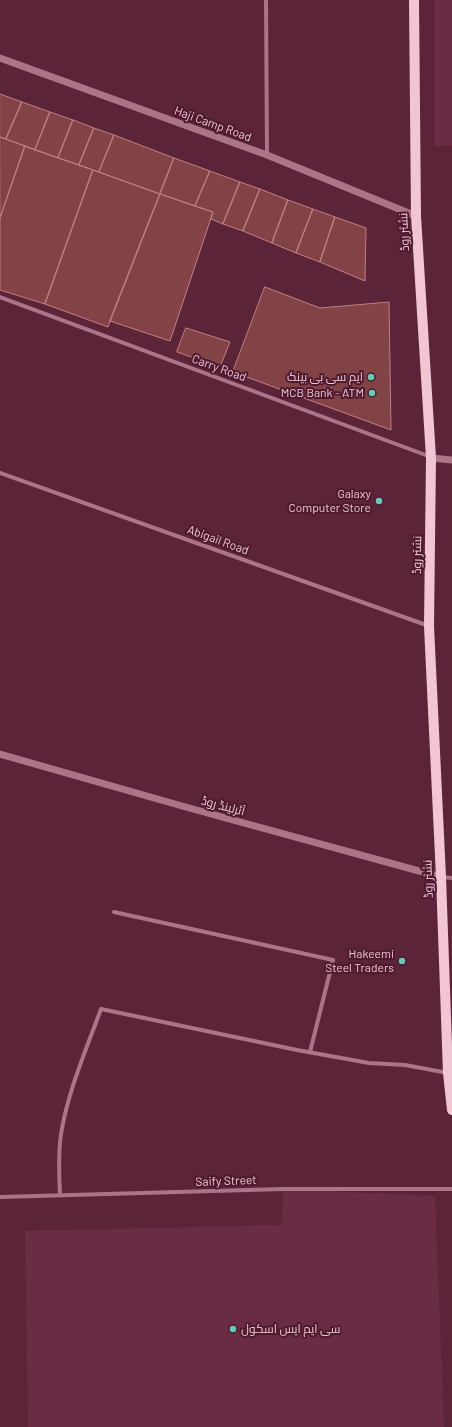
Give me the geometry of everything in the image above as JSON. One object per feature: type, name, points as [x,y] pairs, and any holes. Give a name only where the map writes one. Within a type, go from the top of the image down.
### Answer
[{"type":"main road","name":"نشتر روڈ","points":[[414,0],[416,216],[431,458],[429,626],[441,877],[448,1073],[452,1110]]},
{"type":"street","points":[[266,0],[267,155]]},
{"type":"street","name":"Haji Camp Road","points":[[0,58],[267,155],[416,216]]},
{"type":"street","name":"Carry Road","points":[[0,296],[431,458]]},
{"type":"street","points":[[431,458],[452,460]]},
{"type":"street","name":"Abigail Road","points":[[0,473],[429,626]]},
{"type":"street","name":"آئرلینڈ روڈ","points":[[0,754],[441,877]]},
{"type":"street","points":[[441,877],[452,878]]},
{"type":"street","points":[[114,912],[333,960],[310,1052]]},
{"type":"street","points":[[60,1195],[59,1171],[61,1135],[69,1099],[101,1009],[369,1063],[405,1065],[448,1073]]},
{"type":"street","name":"Saify Street","points":[[0,1197],[283,1189],[452,1189]]},
{"type":"shaded area","points":[[435,0],[452,0],[452,146],[435,146]]},
{"type":"shaded area","name":"سی ایم ایس اسکول","points":[[283,1189],[435,1196],[444,1427],[28,1427],[25,1231],[282,1225]]},
{"type":"building","points":[[0,94],[22,102],[6,139],[0,137]]},
{"type":"building","points":[[22,102],[50,112],[35,150],[6,139]]},
{"type":"building","points":[[50,112],[73,120],[58,158],[35,150]]},
{"type":"building","points":[[73,120],[94,128],[79,165],[58,158]]},
{"type":"building","points":[[94,128],[114,135],[99,172],[79,165]]},
{"type":"building","points":[[114,135],[174,158],[160,194],[99,172]]},
{"type":"building","points":[[0,137],[25,146],[0,218]]},
{"type":"building","points":[[25,146],[93,170],[45,304],[0,290],[0,218]]},
{"type":"building","points":[[174,158],[210,171],[195,206],[160,194]]},
{"type":"building","points":[[93,170],[160,194],[108,327],[45,304]]},
{"type":"building","points":[[210,171],[240,182],[223,224],[211,219],[213,212],[195,206]]},
{"type":"building","points":[[240,182],[260,189],[243,231],[223,224]]},
{"type":"building","points":[[260,189],[288,200],[272,243],[243,231]]},
{"type":"building","points":[[160,194],[213,212],[170,341],[110,321]]},
{"type":"building","points":[[288,200],[313,209],[296,253],[272,243]]},
{"type":"building","points":[[313,209],[335,217],[320,262],[296,253]]},
{"type":"building","points":[[335,217],[366,228],[365,281],[320,262]]},
{"type":"building","points":[[265,287],[320,308],[389,302],[391,430],[233,372]]},
{"type":"building","points":[[186,328],[230,342],[220,367],[177,352]]},
{"type":"place","name":"ایم سی بی بینک","points":[[371,377]]},
{"type":"place","name":"MCB Bank - ATM","points":[[372,393]]},
{"type":"place","name":"Galaxy Computer Store","points":[[379,501]]},
{"type":"place","name":"Hakeemi Steel Traders","points":[[402,961]]},
{"type":"place","name":"سی ایم ایس اسکول","points":[[233,1329]]}]
